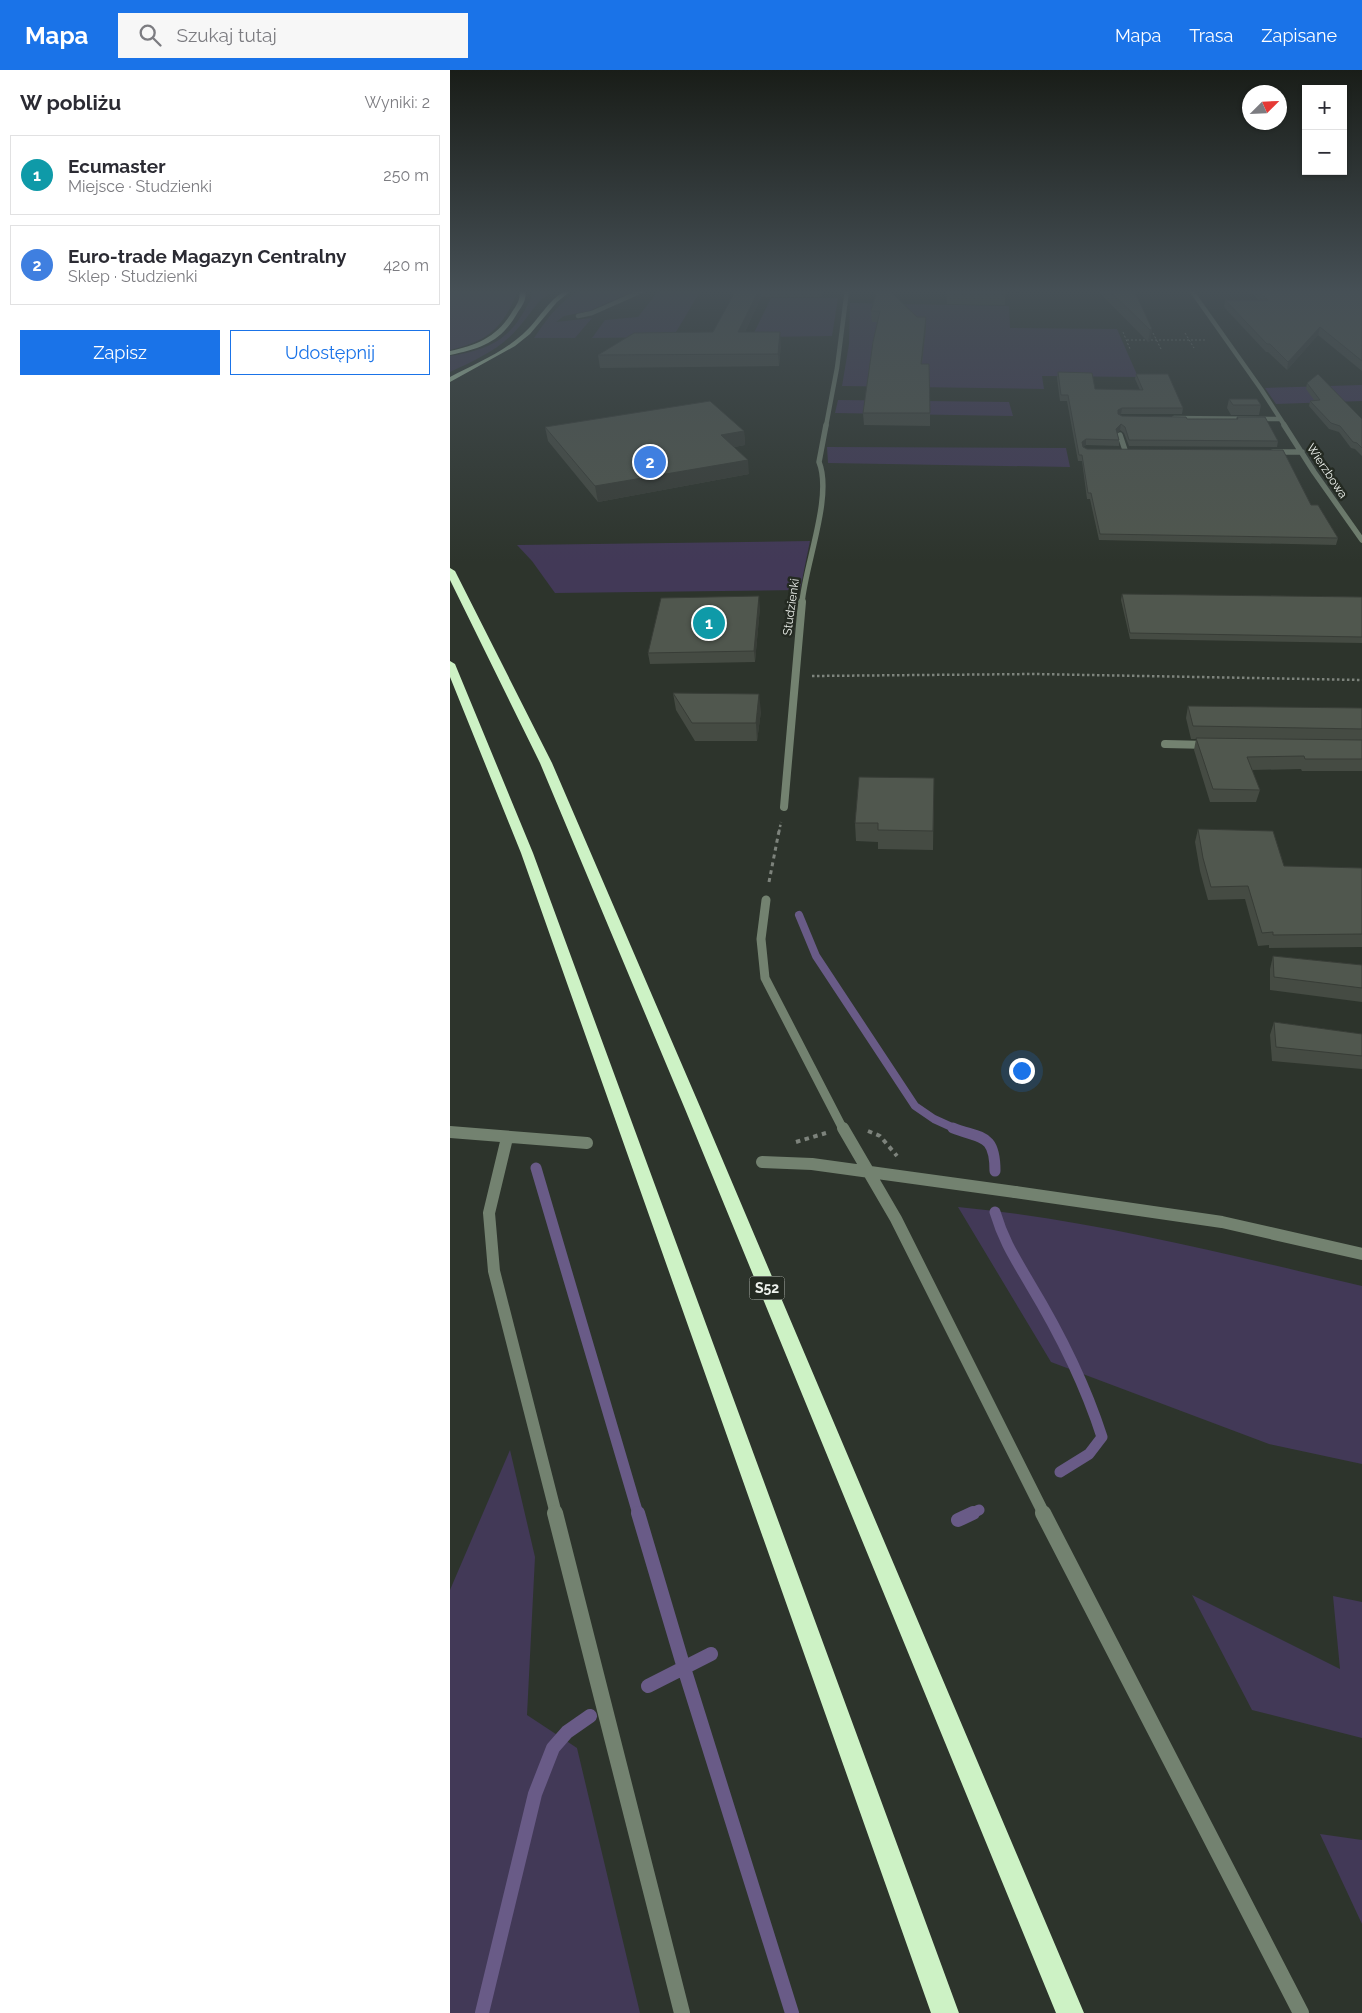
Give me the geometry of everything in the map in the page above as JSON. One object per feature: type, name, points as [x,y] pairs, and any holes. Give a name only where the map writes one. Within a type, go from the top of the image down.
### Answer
[{"type":"highway","name":"S52","points":[[450,570],[546,762],[693,1109],[1070,2013]]},
{"type":"highway","points":[[450,664],[527,853],[945,2013]]},
{"type":"street","name":"Studzienki","points":[[784,807],[803,590],[811,560],[822,497],[821,466],[819,462],[835,381]]},
{"type":"street","name":"Wierzbowa","points":[[1254,381],[1362,540]]},
{"type":"street","points":[[1170,418],[1280,419]]},
{"type":"street","points":[[1120,435],[1125,450]]},
{"type":"street","points":[[1115,450],[1134,450]]},
{"type":"street","points":[[1262,452],[1302,452]]},
{"type":"street","points":[[1164,744],[1214,745]]},
{"type":"street","points":[[766,900],[759,939],[765,978],[844,1130],[896,1219],[995,1419],[1301,2013]]},
{"type":"street","points":[[450,1132],[587,1143]]},
{"type":"street","points":[[507,1138],[489,1214],[494,1271],[682,2013]]},
{"type":"street","points":[[762,1162],[812,1164],[869,1171],[913,1179],[1222,1222],[1362,1254]]},
{"type":"path","points":[[794,676],[1034,674],[1362,680]]},
{"type":"path","points":[[766,900],[784,807]]},
{"type":"path","points":[[860,1128],[880,1136],[893,1150],[913,1179]]},
{"type":"path","points":[[787,1143],[830,1132]]},
{"type":"shaded area","points":[[843,381],[1043,381],[1044,389],[842,386]]},
{"type":"shaded area","points":[[1362,385],[1362,401],[1276,404],[1265,388]]},
{"type":"shaded area","points":[[838,400],[1009,402],[1013,416],[835,413]]},
{"type":"shaded area","points":[[827,447],[1066,448],[1070,467],[828,463]]},
{"type":"shaded area","points":[[810,541],[800,590],[555,593],[532,561],[517,545]]},
{"type":"shaded area","points":[[958,1207],[1060,1220],[1212,1251],[1362,1286],[1362,1464],[1269,1444],[1051,1362]]},
{"type":"shaded area","points":[[510,1450],[535,1557],[527,1715],[577,1748],[640,2013],[450,2013],[450,1590]]},
{"type":"shaded area","points":[[1192,1595],[1340,1669],[1333,1596],[1362,1602],[1362,1738],[1252,1710]]},
{"type":"shaded area","points":[[1320,1834],[1362,1840],[1362,1924]]},
{"type":"building","points":[[868,381],[929,381],[930,413],[863,413]]},
{"type":"building","points":[[1059,381],[1093,381],[1095,389],[1143,390],[1139,381],[1171,381],[1183,408],[1122,408],[1118,410],[1118,414],[1122,416],[1186,417],[1187,419],[1265,417],[1278,441],[1129,440],[1125,427],[1121,424],[1116,429],[1119,440],[1086,439],[1082,442],[1083,447],[1087,449],[1283,450],[1311,505],[1318,505],[1338,538],[1100,534],[1091,493],[1088,493],[1082,455],[1079,455],[1068,395],[1061,395]]},
{"type":"building","points":[[1310,381],[1325,381],[1362,419],[1362,448],[1353,442],[1340,426],[1331,423],[1310,401],[1320,400],[1307,383]]},
{"type":"building","points":[[1229,399],[1257,399],[1261,405],[1233,405]]},
{"type":"building","points":[[710,401],[744,431],[721,435],[748,460],[595,486],[545,427]]},
{"type":"building","points":[[1122,594],[1362,597],[1362,637],[1130,633]]},
{"type":"building","points":[[759,596],[754,651],[648,653],[661,598]]},
{"type":"building","points":[[673,693],[759,694],[756,723],[692,723]]},
{"type":"building","points":[[1188,706],[1362,708],[1362,729],[1193,726]]},
{"type":"building","points":[[1196,738],[1362,740],[1362,759],[1305,759],[1304,756],[1247,757],[1260,790],[1213,789]]},
{"type":"building","points":[[859,777],[934,778],[933,831],[878,830],[878,823],[855,823]]},
{"type":"building","points":[[1198,829],[1273,831],[1284,866],[1362,868],[1362,934],[1273,935],[1273,932],[1262,933],[1248,886],[1211,887]]},
{"type":"building","points":[[1273,956],[1362,965],[1362,988],[1274,977]]},
{"type":"building","points":[[1274,1022],[1362,1034],[1362,1056],[1276,1047]]},
{"type":"waterway","points":[[799,915],[816,956],[915,1106],[934,1119],[955,1129]]},
{"type":"waterway","points":[[955,1129],[979,1136],[989,1144],[992,1150],[995,1171]]},
{"type":"waterway","points":[[536,1168],[638,1514]]},
{"type":"waterway","points":[[995,1212],[1010,1250],[1051,1321],[1070,1359],[1088,1397],[1102,1437],[1089,1454],[1060,1472]]},
{"type":"waterway","points":[[970,1514],[979,1510]]},
{"type":"waterway","points":[[638,1513],[684,1668]]},
{"type":"waterway","points":[[958,1520],[973,1513]]},
{"type":"waterway","points":[[684,1668],[711,1654]]},
{"type":"waterway","points":[[648,1686],[684,1668]]},
{"type":"waterway","points":[[684,1668],[792,2013]]},
{"type":"waterway","points":[[482,2013],[535,1794],[553,1748],[567,1732],[590,1716]]},
{"type":"place","name":"Euro-trade Magazyn Centralny","points":[[650,462]]},
{"type":"place","name":"Ecumaster","points":[[709,623]]}]
